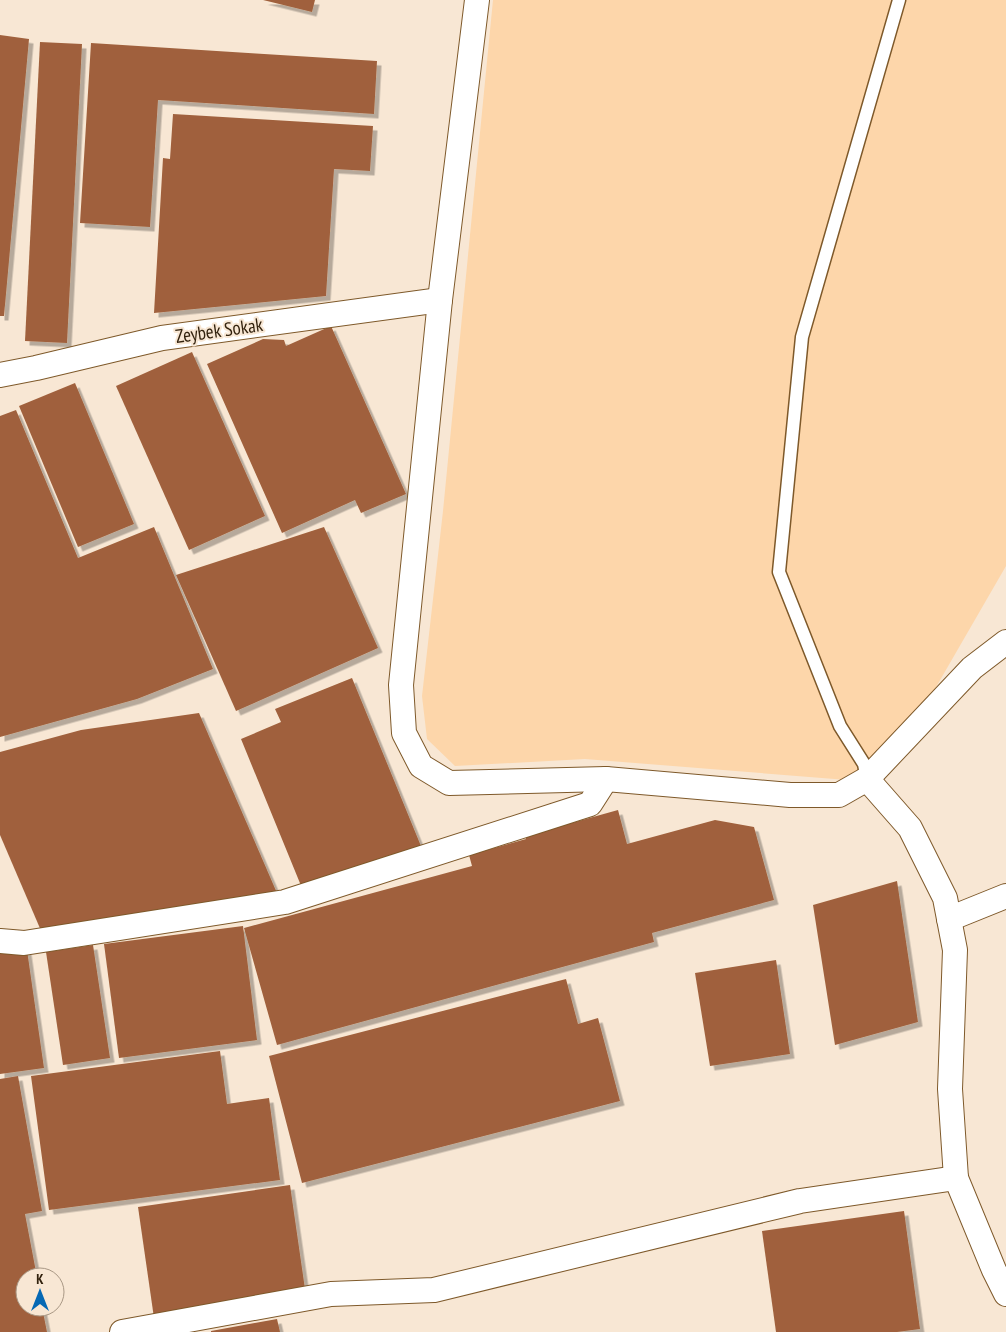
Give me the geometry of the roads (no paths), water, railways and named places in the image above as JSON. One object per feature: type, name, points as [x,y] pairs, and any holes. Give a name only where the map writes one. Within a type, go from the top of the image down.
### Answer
[{"type":"street","points":[[476,0],[440,300],[401,685],[404,733],[421,766],[449,784],[606,779],[790,795],[840,794],[867,779],[972,668],[1006,642]]},
{"type":"street","name":"Zeybek Sokak","points":[[0,375],[162,338],[440,300]]},
{"type":"street","points":[[0,940],[24,943],[285,902],[590,804],[606,779]]},
{"type":"street","points":[[867,779],[910,828],[945,898],[955,950],[950,1089],[956,1178],[994,1270],[1006,1294]]},
{"type":"street","points":[[949,919],[1006,896]]},
{"type":"street","points":[[122,1332],[331,1294],[434,1290],[800,1201],[956,1178]]},
{"type":"lane","points":[[867,779],[864,764],[840,726],[779,572],[802,337],[899,0]]}]
